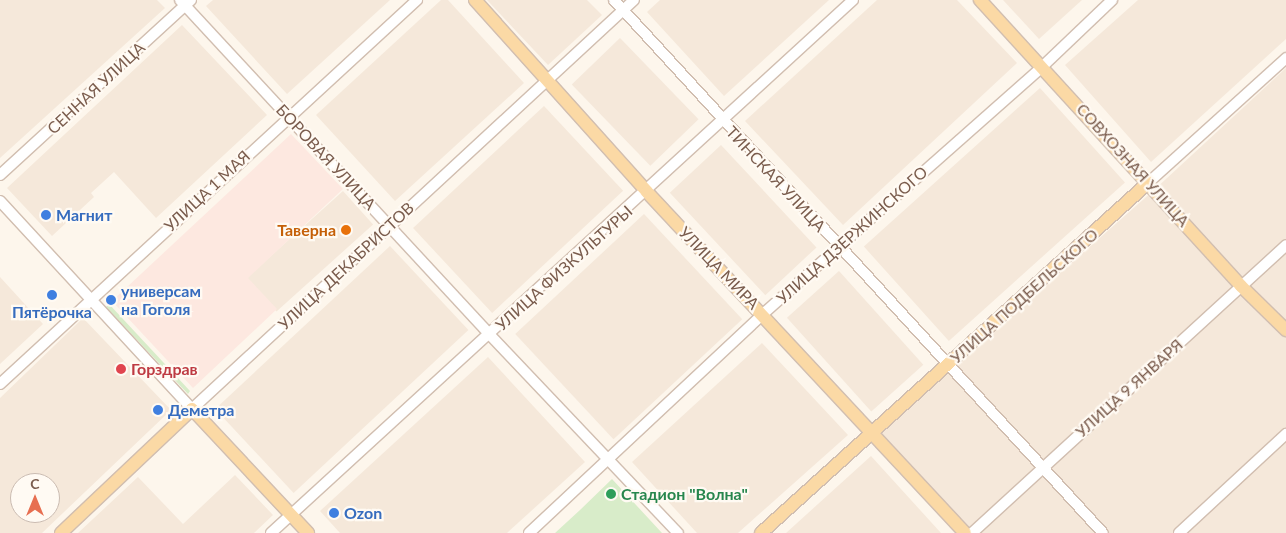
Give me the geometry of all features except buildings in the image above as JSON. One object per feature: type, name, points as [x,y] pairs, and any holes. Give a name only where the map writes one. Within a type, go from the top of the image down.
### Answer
[{"type":"main road","name":"УЛИЦА МИРА","points":[[475,0],[647,192],[763,314],[870,433],[965,533]]},
{"type":"main road","name":"СОВХОЗНАЯ УЛИЦА","points":[[980,0],[1149,182],[1241,286],[1286,330]]},
{"type":"main road","name":"УЛИЦА ПОДБЕЛЬСКОГО","points":[[761,533],[1149,182]]},
{"type":"main road","points":[[192,409],[308,533]]},
{"type":"main road","name":"УЛИЦА ДЕКАБРИСТОВ","points":[[61,533],[192,409]]},
{"type":"street","name":"УЛИЦА 1 МАЯ","points":[[0,384],[287,116],[417,0]]},
{"type":"street","name":"ТИНСКАЯ УЛИЦА","points":[[614,0],[723,122],[1103,533]]},
{"type":"street","name":"УЛИЦА ДЕКАБРИСТОВ","points":[[192,409],[634,0]]},
{"type":"street","name":"УЛИЦА ФИЗКУЛЬТУРЫ","points":[[271,533],[647,192],[853,0]]},
{"type":"street","name":"УЛИЦА ДЗЕРЖИНСКОГО","points":[[529,533],[763,314],[1042,67],[1112,0]]},
{"type":"street","name":"БОРОВАЯ УЛИЦА","points":[[186,2],[287,116],[490,335],[678,533]]},
{"type":"street","name":"СЕННАЯ УЛИЦА","points":[[0,175],[186,2]]},
{"type":"street","name":"УЛИЦА ПОДБЕЛЬСКОГО","points":[[1149,182],[1286,58]]},
{"type":"street","points":[[0,201],[90,301],[192,409]]},
{"type":"street","name":"УЛИЦА 9 ЯНВАРЯ","points":[[972,533],[1042,466],[1286,245]]},
{"type":"street","points":[[1179,533],[1286,434]]},
{"type":"shaded area","points":[[0,0],[157,0],[165,8],[0,158]]},
{"type":"shaded area","points":[[213,0],[390,0],[287,94],[206,6]]},
{"type":"shaded area","points":[[441,0],[448,0],[524,83],[395,201],[316,115]]},
{"type":"shaded area","points":[[487,0],[587,0],[602,15],[548,65]]},
{"type":"shaded area","points":[[660,0],[829,0],[724,96],[647,12]]},
{"type":"shaded area","points":[[877,0],[957,0],[1017,63],[843,225],[745,121]]},
{"type":"shaded area","points":[[1003,0],[1082,0],[1039,39]]},
{"type":"shaded area","points":[[1138,0],[1286,0],[1286,39],[1151,162],[1065,65]]},
{"type":"shaded area","points":[[182,25],[267,115],[156,218],[114,172],[91,193],[94,197],[52,236],[7,188]]},
{"type":"shaded area","points":[[620,38],[698,119],[650,166],[572,85]]},
{"type":"shaded area","points":[[1286,68],[1286,533],[974,533],[877,434],[1153,191]]},
{"type":"shaded area","points":[[1040,88],[1125,182],[949,341],[864,247]]},
{"type":"shaded area","points":[[544,106],[623,191],[492,313],[413,228]]},
{"type":"shaded area","points":[[291,134],[343,189],[248,278],[277,309],[193,388],[112,301]]},
{"type":"shaded area","points":[[721,145],[816,247],[765,295],[670,193]]},
{"type":"shaded area","points":[[343,191],[373,224],[277,311],[246,278]]},
{"type":"shaded area","points":[[644,214],[742,319],[613,439],[515,334]]},
{"type":"shaded area","points":[[390,246],[468,330],[294,493],[215,409]]},
{"type":"shaded area","points":[[839,271],[923,365],[871,411],[787,318]]},
{"type":"shaded area","points":[[0,277],[43,324],[0,364]]},
{"type":"shaded area","points":[[83,318],[171,410],[60,516],[60,473],[10,473],[10,523],[52,523],[42,533],[0,533],[0,398]]},
{"type":"shaded area","points":[[762,343],[848,435],[738,533],[697,533],[632,462]]},
{"type":"shaded area","points":[[488,357],[585,462],[507,533],[340,533],[320,511]]},
{"type":"shaded area","points":[[871,456],[941,533],[786,533]]},
{"type":"shaded area","points":[[235,475],[273,515],[254,533],[78,533],[138,477],[183,524]]},
{"type":"green space","points":[[109,304],[190,391],[188,394],[106,307]]},
{"type":"green space","name":"Стадион \"Волна\"","points":[[612,479],[662,533],[555,533],[580,510]]},
{"type":"place","name":"Магнит","points":[[46,215]]},
{"type":"place","name":"Таверна","points":[[346,230]]},
{"type":"place","name":"Пятёрочка","points":[[52,295]]},
{"type":"place","name":"универсам на Гоголя","points":[[111,300]]},
{"type":"place","name":"Горздрав","points":[[121,369]]},
{"type":"place","name":"Деметра","points":[[158,410]]},
{"type":"place","name":"Стадион \"Волна\"","points":[[611,494]]},
{"type":"place","name":"Ozon","points":[[334,513]]}]
